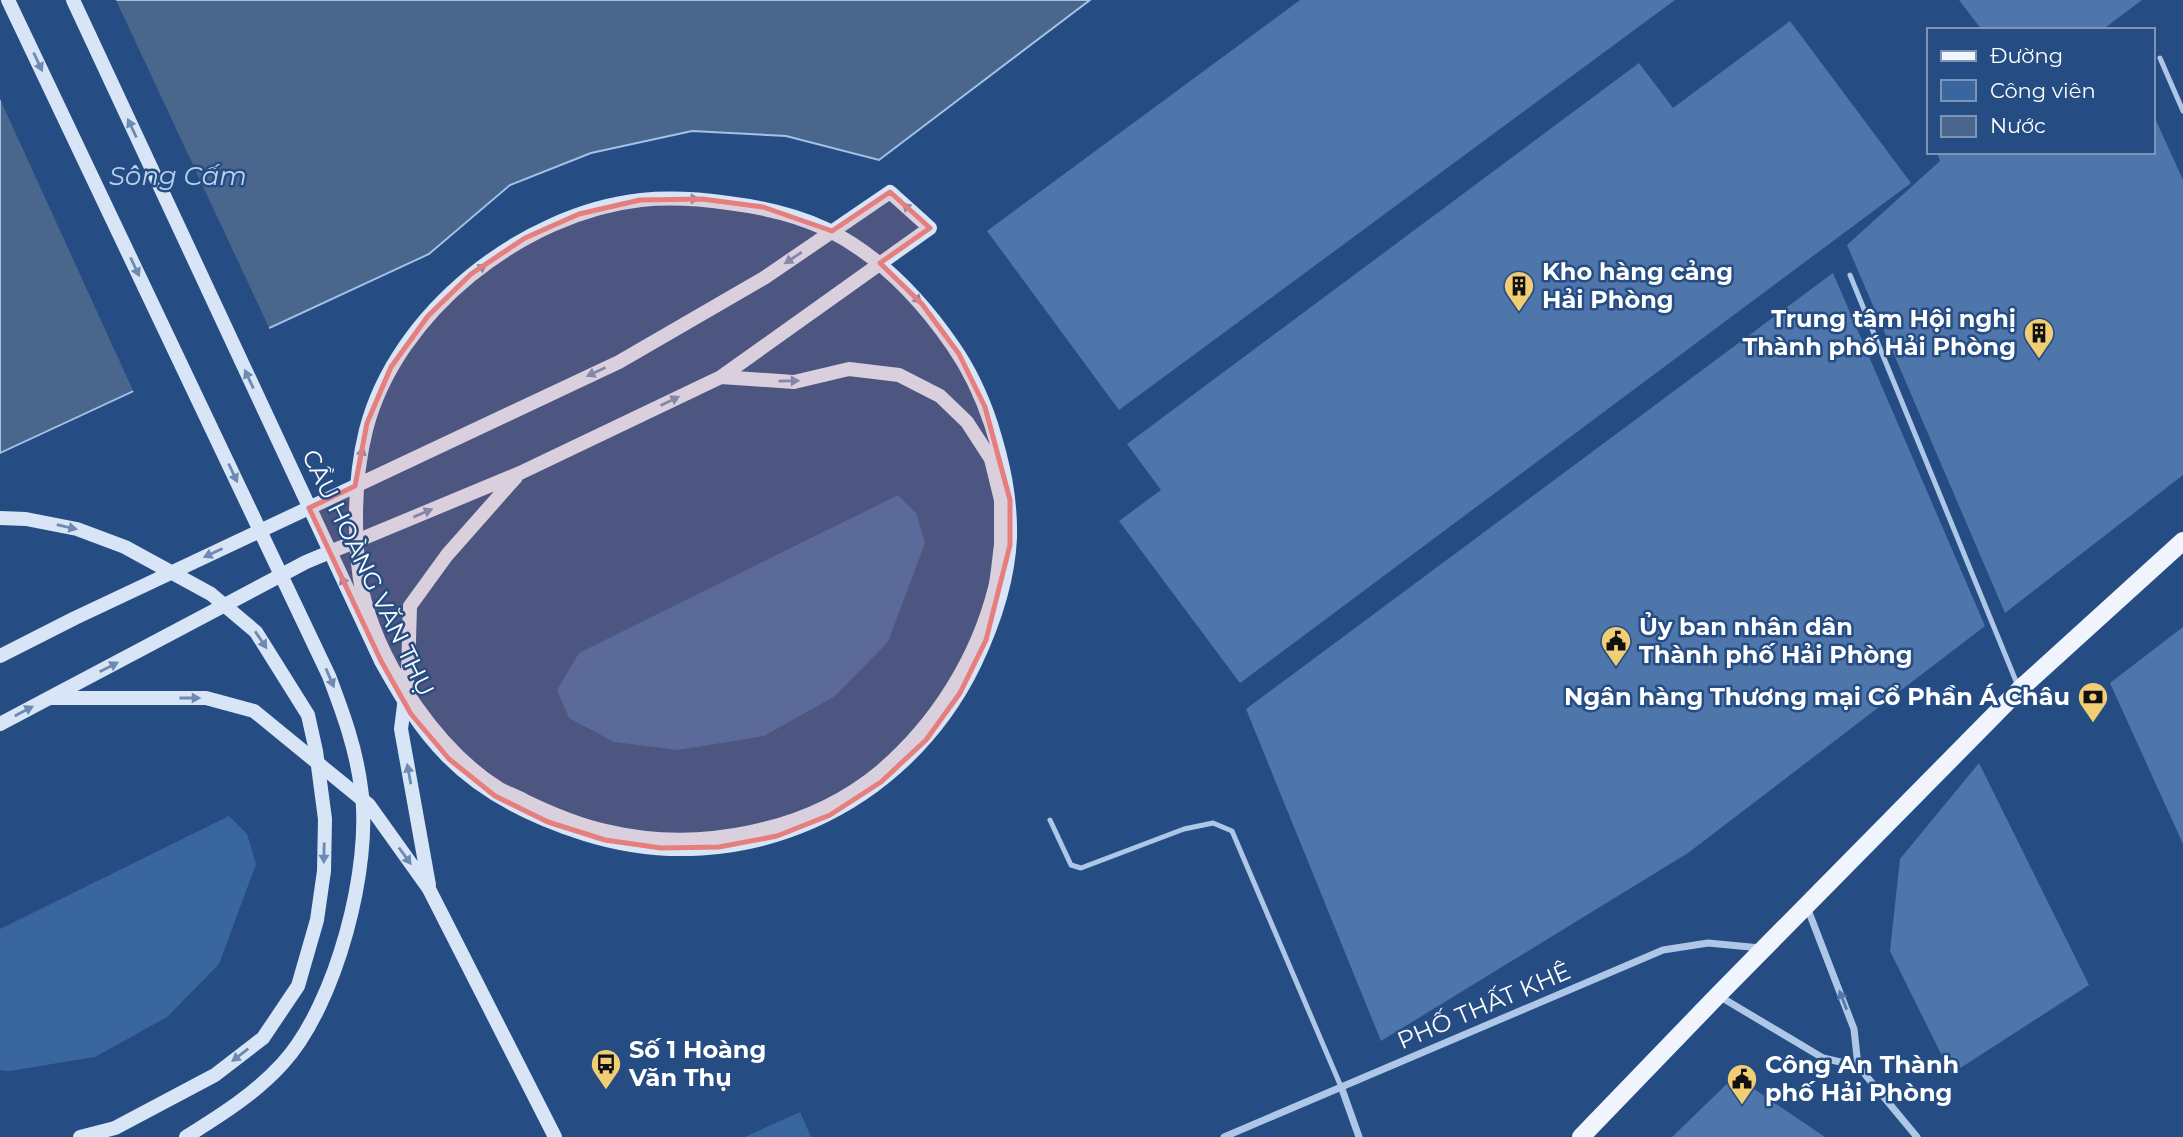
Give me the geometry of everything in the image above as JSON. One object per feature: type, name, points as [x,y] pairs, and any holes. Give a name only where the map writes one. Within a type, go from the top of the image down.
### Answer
[{"type":"main road","points":[[8,0],[329,676],[351,732],[362,791],[362,851],[351,910],[337,967],[314,1020],[285,1060],[261,1086],[186,1137]]},
{"type":"main road","name":"CẦU HOÀNG VĂN THỤ","points":[[73,0],[381,661],[411,714],[449,759],[495,796],[559,826],[605,840],[661,848],[719,847],[776,836],[830,815],[881,782],[926,740],[960,693],[986,640],[1002,590],[1010,545],[1010,500],[1001,455],[985,407],[959,354],[922,304],[878,262],[825,229],[763,207],[702,199],[640,200],[579,214],[525,238],[471,274],[428,316],[391,367],[367,423],[356,483],[356,544],[364,601],[387,657],[418,710],[455,753],[499,788],[551,813],[607,831],[661,839],[719,838],[774,827],[826,806],[877,775],[920,734],[953,689],[978,637],[995,588],[1001,545],[1001,500],[991,459],[968,422],[940,396],[899,375],[849,369],[794,382],[721,377]]},
{"type":"main road","points":[[0,656],[75,618],[619,362],[764,278],[890,192],[930,228],[721,377],[520,473],[306,562],[0,724]]},
{"type":"main road","points":[[429,889],[401,729],[408,674],[410,606],[447,555],[520,473]]},
{"type":"main road","points":[[0,518],[26,519],[77,529],[125,547],[211,594],[256,632],[308,715],[325,819],[324,871],[317,920],[298,986],[263,1038],[215,1075],[116,1128],[80,1137]]},
{"type":"main road","points":[[1581,1137],[2020,689],[2183,541]]},
{"type":"main road","points":[[48,698],[206,698],[254,711],[369,805],[429,889],[555,1137]]},
{"type":"street","points":[[1807,906],[1854,1029],[1858,1066],[1917,1137]]},
{"type":"street","name":"PHỐ THẤT KHÊ","points":[[1224,1137],[1663,950],[1708,943],[1765,948]]},
{"type":"street","points":[[1718,995],[1823,1058],[1858,1066]]},
{"type":"street","points":[[1342,1089],[1359,1137]]},
{"type":"lane","points":[[2160,58],[2183,111]]},
{"type":"lane","points":[[1850,275],[2020,689]]},
{"type":"lane","points":[[1050,820],[1071,865],[1081,868],[1184,829],[1213,823],[1232,831],[1342,1089]]},
{"type":"highlighted area","points":[[890,192],[930,228],[880,263],[922,304],[959,354],[985,407],[1010,500],[1010,545],[986,640],[960,693],[926,740],[881,782],[830,815],[777,836],[719,847],[661,848],[605,840],[548,822],[495,796],[449,759],[411,714],[381,661],[309,508],[355,486],[367,423],[391,367],[428,316],[471,274],[525,238],[579,214],[640,200],[702,199],[763,207],[832,231]]},
{"type":"green space","points":[[898,495],[916,513],[925,543],[888,642],[835,696],[764,736],[678,750],[614,742],[569,718],[557,690],[579,653]]},
{"type":"green space","points":[[229,816],[247,834],[256,864],[219,964],[167,1017],[95,1057],[9,1071],[0,1070],[0,929]]},
{"type":"green space","points":[[800,1112],[811,1137],[745,1137]]},
{"type":"water","name":"Sông Cấm","points":[[0,0],[1090,0],[879,160],[786,136],[692,131],[591,153],[510,185],[429,254],[0,453]]},
{"type":"pier","points":[[0,0],[116,0],[271,332],[135,395],[0,99]]},
{"type":"building","points":[[1300,0],[1675,0],[1119,410],[987,231]]},
{"type":"building","points":[[1959,0],[2142,0],[2105,28],[1980,28]]},
{"type":"building","name":"Kho hàng cảng Hải Phòng","points":[[1790,21],[1911,183],[1240,683],[1119,521],[1161,490],[1127,444],[1639,63],[1673,108]]},
{"type":"building","name":"Trung tâm Hội nghị Thành phố Hải Phòng","points":[[2155,118],[2183,180],[2183,475],[2005,613],[1847,245],[1940,161],[1938,154],[2155,154]]},
{"type":"building","name":"Ủy ban nhân dân Thành phố Hải Phòng","points":[[1833,273],[1985,626],[1688,853],[1381,1041],[1246,709]]},
{"type":"building","points":[[2183,627],[2183,844],[2110,683]]},
{"type":"building","points":[[1979,763],[2089,985],[1951,1074],[1890,951],[1900,859]]},
{"type":"building","name":"Công An Thành phố Hải Phòng","points":[[1735,1076],[1825,1137],[1672,1137]]},
{"type":"place","name":"Kho hàng cảng Hải Phòng","points":[[1519,313]]},
{"type":"place","name":"Trung tâm Hội nghị Thành phố Hải Phòng","points":[[2039,360]]},
{"type":"place","name":"Ủy ban nhân dân Thành phố Hải Phòng","points":[[1616,668]]},
{"type":"place","name":"Ngân hàng Thương mại Cổ Phần Á Châu","points":[[2093,724]]},
{"type":"place","name":"Số 1 Hoàng Văn Thụ","points":[[606,1091]]},
{"type":"place","name":"Công An Thành phố Hải Phòng","points":[[1742,1106]]}]
